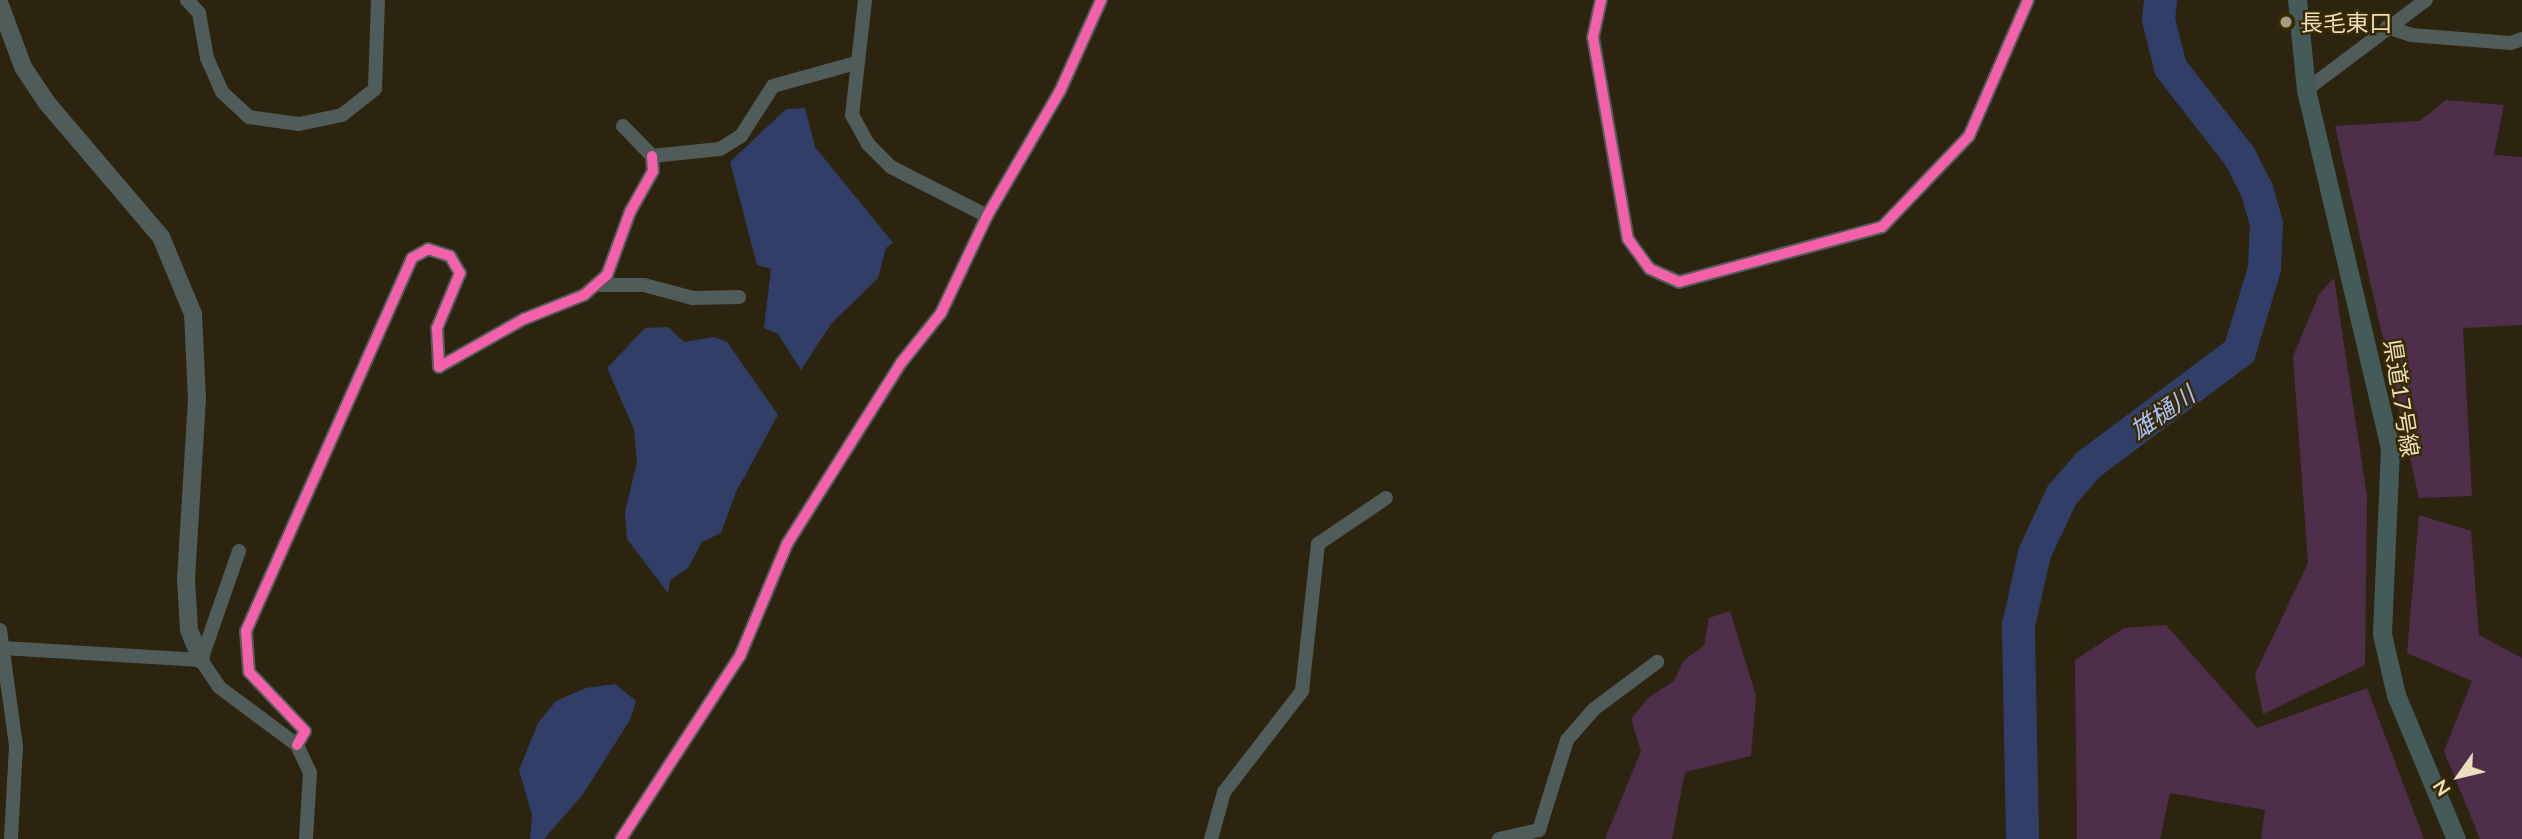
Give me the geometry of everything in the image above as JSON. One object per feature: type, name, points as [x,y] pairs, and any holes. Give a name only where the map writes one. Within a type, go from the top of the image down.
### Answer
[{"type":"main road","name":"県道17号線","points":[[2297,0],[2306,90],[2390,449],[2381,601],[2388,666],[2456,839]]},
{"type":"street","points":[[187,0],[200,13],[207,58],[222,92],[249,117],[299,124],[342,115],[375,89],[378,0]]},
{"type":"street","points":[[865,0],[852,115],[868,144],[891,167],[987,216]]},
{"type":"street","points":[[621,839],[740,656],[787,544],[901,363],[941,313],[987,216],[1060,91],[1101,0]]},
{"type":"street","points":[[1601,0],[1593,37],[1628,239],[1650,269],[1679,282],[1882,227],[1969,136],[2028,0]]},
{"type":"street","points":[[2306,90],[2426,0]]},
{"type":"street","points":[[0,5],[23,67],[47,103],[160,237],[193,314],[197,399],[186,579],[189,630],[201,660],[219,687],[297,745],[310,773],[306,839]]},
{"type":"street","points":[[2387,27],[2411,35],[2511,43],[2522,39]]},
{"type":"street","points":[[652,156],[720,149],[741,136],[773,86],[856,63]]},
{"type":"street","points":[[297,745],[305,731],[249,672],[246,631],[412,257],[428,249],[450,256],[460,273],[437,328],[439,367],[596,285],[607,275],[630,212],[653,171],[652,156],[623,126]]},
{"type":"street","points":[[596,285],[644,285],[693,298],[739,297]]},
{"type":"street","points":[[1211,839],[1224,792],[1302,691],[1318,544],[1386,498]]},
{"type":"street","points":[[201,660],[239,551]]},
{"type":"street","points":[[0,630],[16,746],[11,839]]},
{"type":"street","points":[[3,648],[201,660]]},
{"type":"street","points":[[1499,839],[1539,831],[1567,740],[1594,709],[1657,662]]},
{"type":"shaded area","points":[[2446,100],[2504,105],[2494,155],[2522,157],[2522,325],[2463,328],[2472,496],[2419,498],[2335,126],[2420,121]]},
{"type":"shaded area","points":[[2334,278],[2367,497],[2365,665],[2263,714],[2255,674],[2308,563],[2293,356],[2319,294]]},
{"type":"shaded area","points":[[2419,515],[2471,531],[2479,635],[2522,658],[2522,839],[2480,839],[2444,751],[2472,681],[2407,653]]},
{"type":"shaded area","points":[[1730,611],[1756,696],[1751,756],[1685,772],[1672,839],[1605,839],[1641,751],[1631,719],[1648,698],[1674,681],[1684,660],[1704,646],[1709,618]]},
{"type":"shaded area","points":[[2166,625],[2257,728],[2367,688],[2424,839],[2261,839],[2265,810],[2170,793],[2160,839],[2077,839],[2075,660],[2124,628]]},
{"type":"water","points":[[805,108],[815,147],[893,243],[886,248],[878,278],[831,324],[801,370],[778,334],[764,328],[771,269],[757,265],[730,162],[786,109]]},
{"type":"water","points":[[668,327],[684,342],[714,337],[727,342],[778,415],[736,492],[721,533],[702,542],[688,568],[670,580],[668,593],[627,539],[625,512],[637,462],[634,429],[607,368],[645,328]]},
{"type":"water","points":[[615,684],[636,701],[630,720],[583,794],[544,839],[530,839],[532,815],[519,770],[538,723],[556,701],[586,688]]},
{"type":"waterway","name":"雄樋川","points":[[2022,839],[2018,625],[2034,553],[2061,495],[2088,464],[2239,351],[2264,268],[2266,223],[2256,189],[2240,157],[2170,67],[2158,19],[2160,0]]},
{"type":"cycle path","points":[[621,839],[740,656],[787,544],[901,363],[941,313],[987,216],[1060,91],[1101,0]]},
{"type":"cycle path","points":[[1601,0],[1593,37],[1628,239],[1650,269],[1679,282],[1882,227],[1969,136],[2028,0]]},
{"type":"cycle path","points":[[297,745],[305,731],[249,672],[246,631],[412,258],[428,249],[450,256],[460,273],[437,328],[439,367],[524,319],[584,295],[607,275],[630,212],[653,171],[652,156]]},
{"type":"place","name":"長毛東口","points":[[2286,22]]}]
